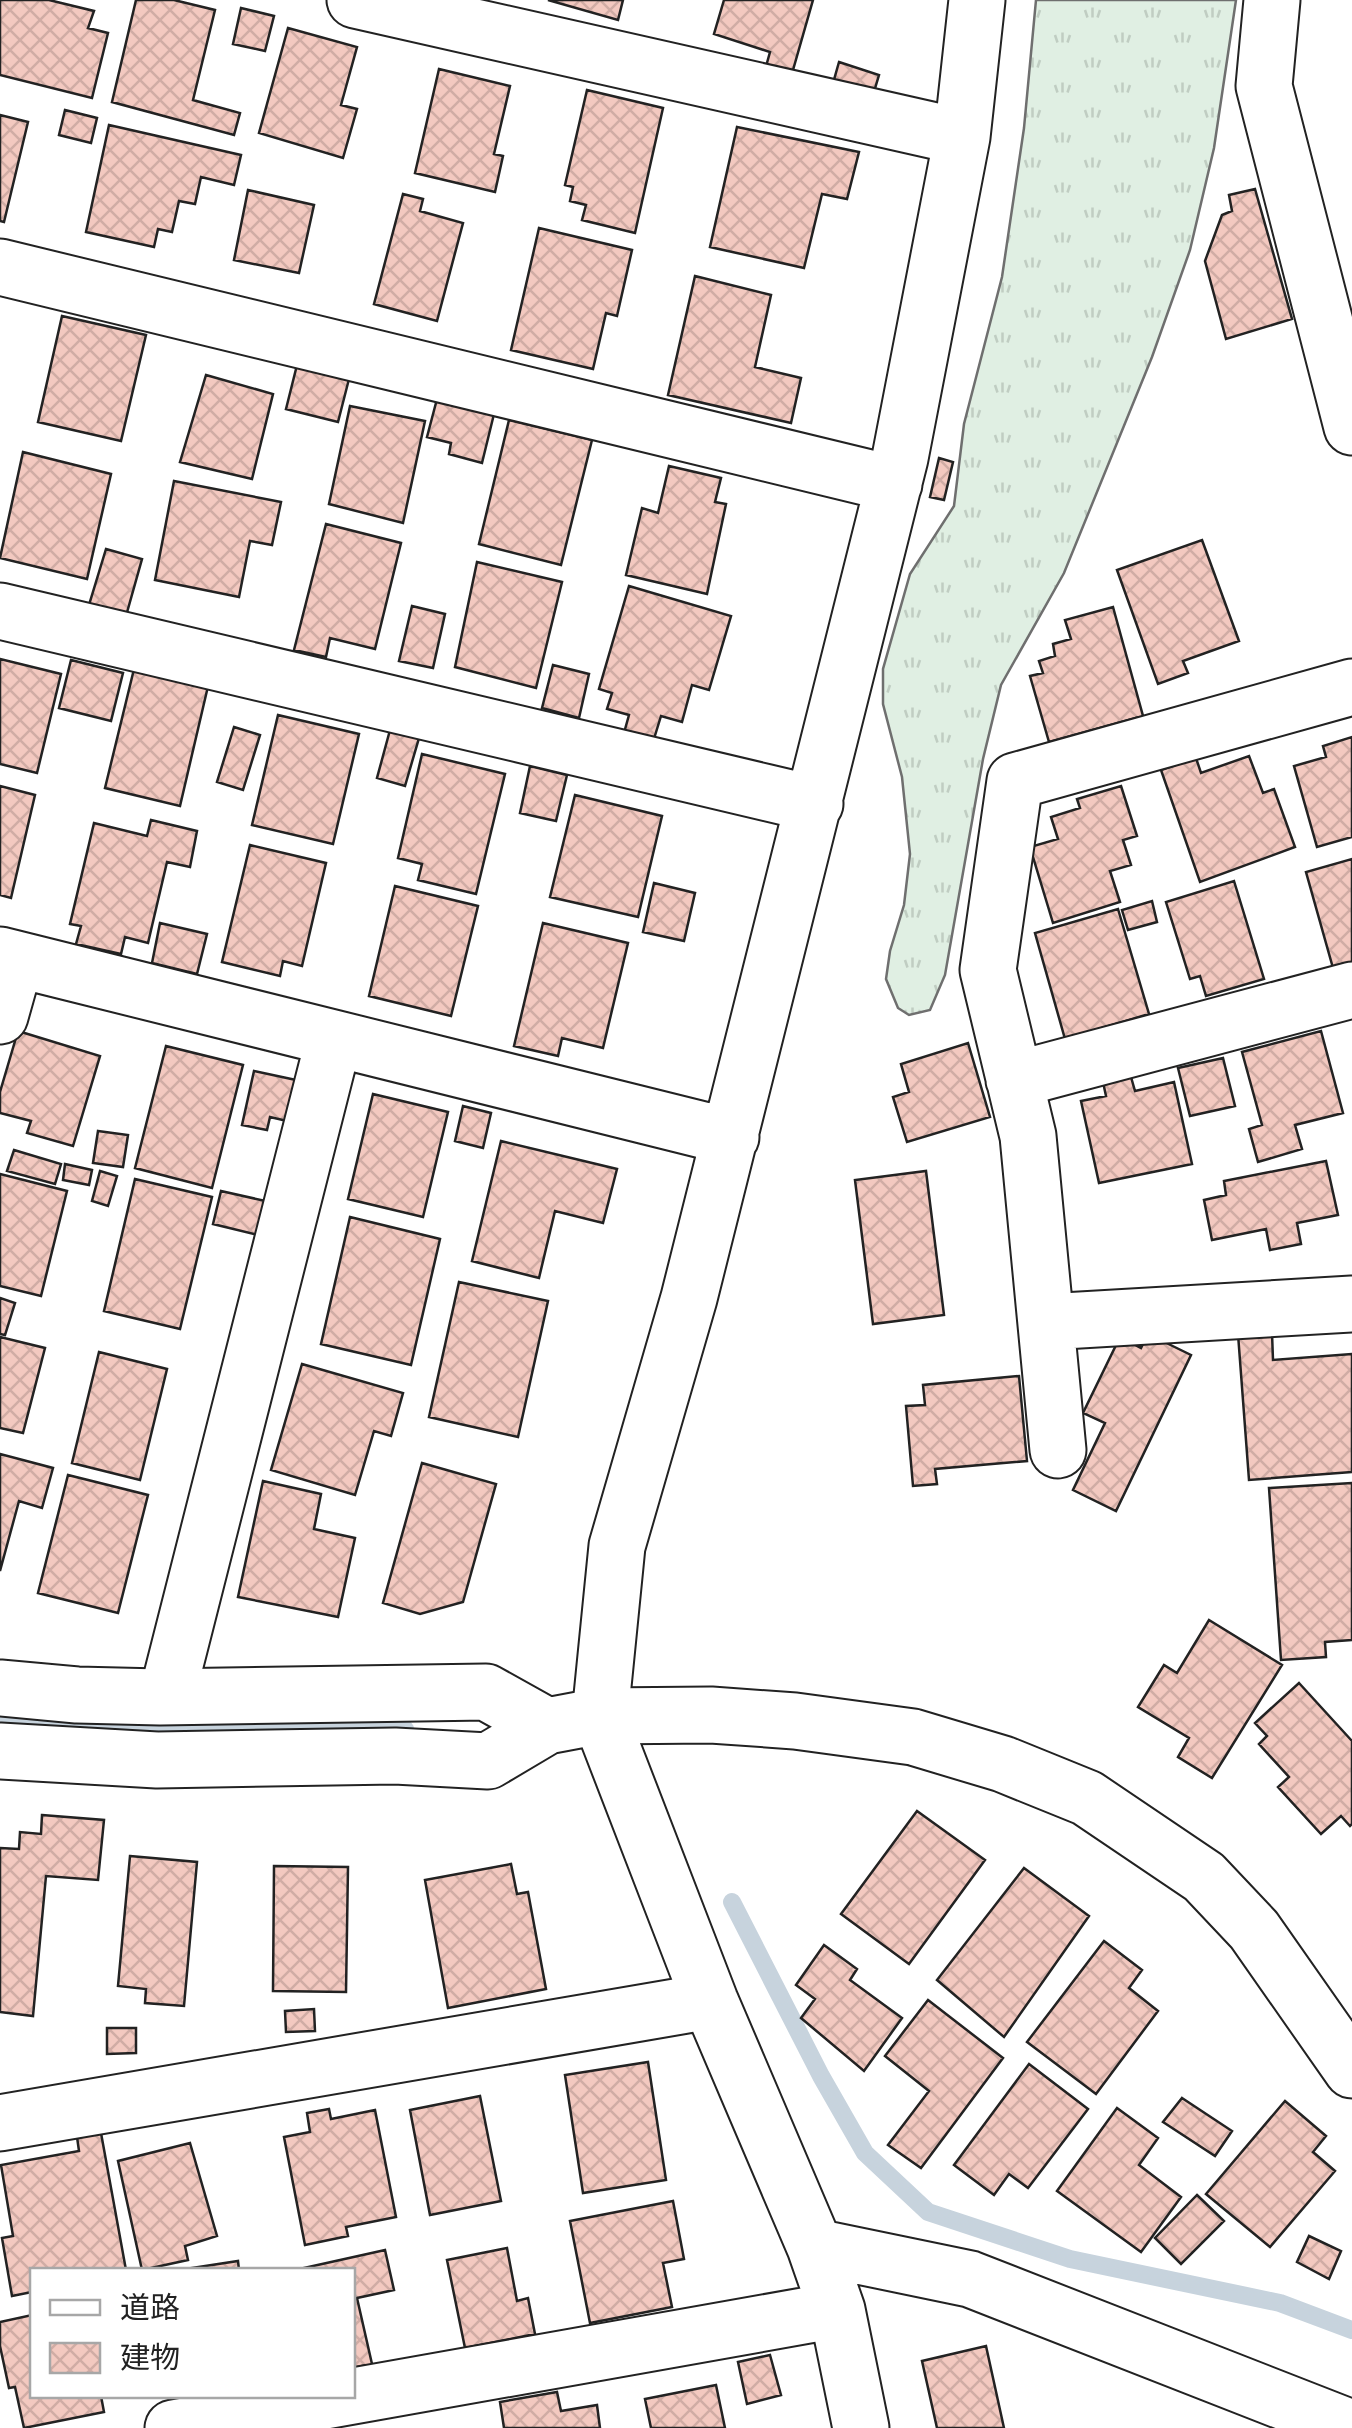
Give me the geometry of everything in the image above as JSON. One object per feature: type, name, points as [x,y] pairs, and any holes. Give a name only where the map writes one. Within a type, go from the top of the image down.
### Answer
[{"type":"street","points":[[355,0],[962,137]]},
{"type":"street","points":[[861,2428],[836,2310],[815,2247],[710,2001],[600,1716],[616,1546],[689,1298],[894,484],[962,137],[977,0]]},
{"type":"street","points":[[1272,0],[1264,86],[1352,427]]},
{"type":"street","points":[[0,267],[894,484]]},
{"type":"street","points":[[0,611],[815,804]]},
{"type":"street","points":[[1058,1450],[1028,1136],[988,970],[1014,780],[1352,687]]},
{"type":"street","points":[[0,1016],[8,957],[731,1137]]},
{"type":"street","points":[[1014,1080],[1352,990]]},
{"type":"street","points":[[167,1696],[334,1039]]},
{"type":"street","points":[[1046,1322],[1352,1304]]},
{"type":"street","points":[[0,1688],[77,1695],[167,1696],[486,1692],[546,1726]]},
{"type":"street","points":[[0,1752],[157,1760],[395,1756],[488,1761],[546,1726],[600,1716],[727,1716],[913,1737],[1004,1764],[1087,1798],[1204,1877],[1254,1930],[1352,2070]]},
{"type":"street","points":[[0,2124],[710,2001]]},
{"type":"street","points":[[815,2247],[970,2279],[1351,2428]]},
{"type":"street","points":[[355,2395],[836,2310]]},
{"type":"street","points":[[172,2428],[341,2398]]},
{"type":"green space","points":[[1036,0],[1236,0],[1214,148],[1190,250],[1152,357],[1064,573],[1001,685],[983,759],[945,975],[930,1010],[909,1015],[898,1008],[886,979],[904,905],[910,854],[902,777],[883,704],[883,669],[910,574],[954,506],[964,424],[1002,277],[1024,128]]},
{"type":"building","points":[[0,0],[49,0],[94,11],[88,28],[108,33],[92,98],[0,75]]},
{"type":"building","points":[[136,0],[174,0],[215,10],[193,100],[240,113],[234,135],[112,102]]},
{"type":"building","points":[[548,0],[623,0],[618,20]]},
{"type":"building","points":[[724,0],[813,0],[791,77],[765,70],[770,52],[714,34]]},
{"type":"building","points":[[241,8],[274,16],[265,51],[233,44]]},
{"type":"building","points":[[288,28],[357,47],[341,105],[357,109],[343,158],[259,133]]},
{"type":"building","points":[[839,62],[879,75],[870,105],[830,94]]},
{"type":"building","points":[[439,69],[510,86],[494,154],[503,156],[495,192],[415,173]]},
{"type":"building","points":[[587,90],[663,108],[635,233],[582,220],[586,205],[570,201],[573,187],[565,185]]},
{"type":"building","points":[[65,110],[97,118],[91,143],[59,135]]},
{"type":"building","points":[[0,115],[28,122],[4,222],[0,221]]},
{"type":"building","points":[[109,125],[241,155],[234,185],[201,177],[195,204],[179,201],[172,232],[158,229],[154,247],[86,232]]},
{"type":"building","points":[[737,127],[859,152],[847,199],[822,194],[804,268],[710,247]]},
{"type":"building","points":[[1255,189],[1292,319],[1226,339],[1205,261],[1222,215],[1232,211],[1229,195]]},
{"type":"building","points":[[248,190],[314,205],[299,273],[234,260]]},
{"type":"building","points":[[403,194],[423,199],[420,211],[463,223],[437,321],[374,304]]},
{"type":"building","points":[[539,228],[632,250],[617,316],[606,313],[593,369],[511,350]]},
{"type":"building","points":[[695,276],[771,295],[755,367],[801,378],[791,423],[668,395]]},
{"type":"building","points":[[62,316],[146,335],[121,441],[38,422]]},
{"type":"building","points":[[297,365],[349,379],[338,422],[286,409]]},
{"type":"building","points":[[206,375],[273,394],[252,479],[180,462]]},
{"type":"building","points":[[437,399],[494,414],[482,463],[449,454],[451,443],[427,437]]},
{"type":"building","points":[[350,406],[425,421],[403,523],[329,504]]},
{"type":"building","points":[[509,420],[592,440],[561,565],[479,544]]},
{"type":"building","points":[[23,452],[111,474],[87,579],[0,558]]},
{"type":"building","points":[[939,458],[953,462],[944,500],[930,497]]},
{"type":"building","points":[[669,466],[721,478],[715,502],[726,504],[707,594],[626,575],[642,508],[658,513]]},
{"type":"building","points":[[174,481],[281,502],[272,545],[250,541],[239,597],[155,580]]},
{"type":"building","points":[[326,524],[401,543],[375,649],[330,638],[326,657],[294,650]]},
{"type":"building","points":[[1202,540],[1239,641],[1183,661],[1188,673],[1158,684],[1117,570]]},
{"type":"building","points":[[106,549],[142,559],[126,616],[89,605]]},
{"type":"building","points":[[477,562],[562,582],[536,688],[455,667]]},
{"type":"building","points":[[629,586],[731,616],[709,690],[692,685],[682,722],[661,716],[653,742],[624,733],[629,715],[607,709],[612,693],[599,689]]},
{"type":"building","points":[[412,606],[445,614],[433,668],[399,661]]},
{"type":"building","points":[[1113,607],[1143,716],[1049,742],[1030,676],[1043,673],[1039,661],[1055,656],[1053,644],[1071,639],[1065,620]]},
{"type":"building","points":[[0,659],[61,674],[37,773],[0,764]]},
{"type":"building","points":[[71,660],[123,673],[111,721],[59,708]]},
{"type":"building","points":[[135,665],[209,682],[180,806],[105,788]]},
{"type":"building","points":[[553,665],[589,674],[579,718],[542,708]]},
{"type":"building","points":[[278,715],[359,734],[333,844],[252,825]]},
{"type":"building","points":[[234,727],[260,735],[243,790],[217,782]]},
{"type":"building","points":[[390,730],[419,738],[405,786],[377,778]]},
{"type":"building","points":[[1352,737],[1352,837],[1317,847],[1294,766],[1326,757],[1323,746]]},
{"type":"building","points":[[422,754],[505,774],[476,894],[418,880],[422,864],[398,858]]},
{"type":"building","points":[[1249,756],[1263,793],[1274,789],[1295,847],[1200,882],[1161,770],[1196,758],[1201,773]]},
{"type":"building","points":[[530,766],[567,775],[556,821],[520,813]]},
{"type":"building","points":[[0,786],[35,795],[11,898],[0,895]]},
{"type":"building","points":[[1121,786],[1137,836],[1123,840],[1131,865],[1110,871],[1120,902],[1053,923],[1030,847],[1058,839],[1051,817],[1080,808],[1077,799]]},
{"type":"building","points":[[575,795],[662,816],[638,917],[550,897]]},
{"type":"building","points":[[151,820],[197,831],[190,867],[167,862],[148,943],[125,937],[121,954],[76,944],[81,926],[70,924],[94,823],[147,836]]},
{"type":"building","points":[[250,845],[326,863],[302,966],[283,961],[280,976],[222,962]]},
{"type":"building","points":[[1352,859],[1352,963],[1333,968],[1306,872]]},
{"type":"building","points":[[1234,881],[1264,979],[1206,996],[1200,976],[1190,979],[1166,902]]},
{"type":"building","points":[[654,883],[695,893],[684,941],[643,932]]},
{"type":"building","points":[[395,886],[478,906],[451,1016],[369,996]]},
{"type":"building","points":[[1152,901],[1157,922],[1128,930],[1122,910]]},
{"type":"building","points":[[1118,909],[1149,1014],[1065,1039],[1035,933]]},
{"type":"building","points":[[160,923],[207,934],[197,974],[152,963]]},
{"type":"building","points":[[543,923],[628,943],[603,1048],[562,1038],[558,1056],[514,1046]]},
{"type":"building","points":[[18,1031],[100,1056],[73,1146],[27,1133],[31,1121],[0,1113],[0,1092]]},
{"type":"building","points":[[1321,1031],[1343,1113],[1295,1125],[1302,1149],[1258,1162],[1249,1129],[1262,1125],[1242,1052]]},
{"type":"building","points":[[968,1043],[990,1117],[907,1142],[893,1097],[909,1092],[901,1064]]},
{"type":"building","points":[[166,1046],[243,1065],[212,1188],[135,1168]]},
{"type":"building","points":[[1223,1058],[1235,1106],[1190,1116],[1178,1068]]},
{"type":"building","points":[[254,1071],[296,1080],[287,1121],[270,1117],[267,1130],[242,1125]]},
{"type":"building","points":[[1131,1077],[1135,1091],[1174,1082],[1192,1164],[1099,1183],[1081,1101],[1106,1096],[1103,1082]]},
{"type":"building","points":[[373,1094],[448,1112],[423,1217],[348,1199]]},
{"type":"building","points":[[463,1106],[491,1113],[483,1148],[455,1141]]},
{"type":"building","points":[[98,1131],[128,1135],[123,1167],[93,1163]]},
{"type":"building","points":[[501,1141],[617,1169],[603,1223],[555,1211],[539,1278],[472,1261]]},
{"type":"building","points":[[14,1150],[61,1164],[55,1184],[7,1171]]},
{"type":"building","points":[[1326,1161],[1338,1215],[1297,1223],[1301,1244],[1270,1250],[1266,1229],[1212,1240],[1204,1200],[1226,1195],[1224,1181]]},
{"type":"building","points":[[65,1164],[92,1170],[89,1185],[63,1180]]},
{"type":"building","points":[[100,1171],[117,1176],[108,1206],[92,1201]]},
{"type":"building","points":[[926,1171],[944,1315],[873,1324],[855,1180]]},
{"type":"building","points":[[0,1174],[67,1191],[41,1296],[0,1286]]},
{"type":"building","points":[[135,1179],[212,1197],[180,1329],[104,1311]]},
{"type":"building","points":[[221,1191],[270,1202],[262,1236],[213,1224]]},
{"type":"building","points":[[350,1217],[440,1239],[411,1365],[321,1344]]},
{"type":"building","points":[[459,1282],[548,1301],[518,1437],[429,1417]]},
{"type":"building","points":[[0,1298],[15,1303],[5,1335],[0,1334]]},
{"type":"building","points":[[1272,1333],[1273,1360],[1352,1354],[1352,1472],[1249,1480],[1238,1334]]},
{"type":"building","points":[[1148,1334],[1191,1355],[1116,1511],[1073,1490],[1105,1423],[1083,1413],[1120,1337],[1141,1348]]},
{"type":"building","points":[[0,1337],[45,1348],[23,1433],[0,1428]]},
{"type":"building","points":[[99,1352],[167,1369],[140,1480],[72,1463]]},
{"type":"building","points":[[302,1364],[403,1393],[391,1436],[374,1431],[355,1495],[271,1470]]},
{"type":"building","points":[[1019,1376],[1027,1461],[935,1469],[937,1484],[913,1486],[906,1406],[925,1405],[923,1385]]},
{"type":"building","points":[[0,1454],[53,1468],[42,1508],[19,1501],[0,1571]]},
{"type":"building","points":[[422,1463],[496,1484],[463,1602],[420,1614],[383,1603]]},
{"type":"building","points":[[68,1475],[148,1495],[118,1613],[38,1593]]},
{"type":"building","points":[[263,1481],[321,1494],[314,1529],[355,1538],[338,1617],[238,1597]]},
{"type":"building","points":[[1352,1483],[1352,1640],[1325,1642],[1326,1657],[1281,1660],[1269,1488]]},
{"type":"building","points":[[1209,1620],[1282,1665],[1212,1778],[1178,1757],[1189,1738],[1138,1707],[1164,1665],[1177,1673]]},
{"type":"building","points":[[1299,1683],[1352,1741],[1352,1824],[1341,1816],[1321,1834],[1278,1787],[1289,1777],[1259,1744],[1267,1736],[1255,1723]]},
{"type":"building","points":[[917,1811],[985,1860],[909,1964],[841,1914]]},
{"type":"building","points":[[42,1815],[104,1820],[98,1880],[46,1876],[33,2016],[0,2012],[0,1848],[19,1849],[20,1832],[41,1834]]},
{"type":"building","points":[[130,1856],[197,1862],[184,2006],[145,2003],[146,1989],[118,1986]]},
{"type":"building","points":[[511,1864],[517,1894],[528,1892],[546,1989],[448,2008],[425,1880]]},
{"type":"building","points":[[274,1866],[348,1867],[346,1992],[273,1991]]},
{"type":"building","points":[[1024,1868],[1089,1916],[1004,2037],[937,1980]]},
{"type":"building","points":[[1104,1941],[1142,1970],[1129,1988],[1158,2011],[1096,2094],[1027,2042]]},
{"type":"building","points":[[824,1945],[857,1969],[850,1980],[902,2018],[864,2071],[801,2018],[815,1999],[796,1985]]},
{"type":"building","points":[[928,2000],[1003,2058],[921,2168],[888,2145],[929,2091],[885,2056]]},
{"type":"building","points":[[314,2009],[315,2031],[286,2032],[285,2011]]},
{"type":"building","points":[[107,2028],[136,2028],[136,2053],[107,2054]]},
{"type":"building","points":[[648,2062],[666,2180],[583,2193],[565,2075]]},
{"type":"building","points":[[1029,2064],[1088,2109],[1028,2188],[1009,2174],[994,2195],[954,2165]]},
{"type":"building","points":[[480,2096],[501,2201],[430,2215],[410,2110]]},
{"type":"building","points":[[1182,2098],[1232,2131],[1215,2156],[1163,2122]]},
{"type":"building","points":[[1285,2101],[1326,2136],[1313,2152],[1335,2171],[1270,2247],[1206,2194]]},
{"type":"building","points":[[1117,2108],[1158,2138],[1139,2165],[1181,2197],[1141,2252],[1057,2191]]},
{"type":"building","points":[[329,2109],[331,2119],[375,2110],[396,2217],[346,2227],[348,2236],[305,2245],[284,2137],[310,2132],[307,2113]]},
{"type":"building","points":[[101,2133],[126,2268],[30,2268],[30,2292],[12,2296],[2,2238],[13,2236],[1,2165],[79,2151],[77,2137]]},
{"type":"building","points":[[190,2143],[217,2236],[185,2246],[188,2260],[142,2268],[118,2161]]},
{"type":"building","points":[[1197,2195],[1224,2221],[1181,2264],[1155,2238]]},
{"type":"building","points":[[673,2201],[684,2259],[663,2263],[672,2307],[590,2323],[570,2221]]},
{"type":"building","points":[[1309,2236],[1341,2251],[1329,2279],[1297,2262]]},
{"type":"building","points":[[507,2248],[517,2301],[528,2298],[535,2334],[465,2348],[447,2260]]},
{"type":"building","points":[[385,2250],[394,2290],[357,2298],[372,2364],[355,2367],[355,2268],[304,2268]]},
{"type":"building","points":[[238,2261],[239,2268],[192,2268]]},
{"type":"building","points":[[30,2315],[30,2398],[101,2398],[104,2412],[24,2428],[15,2387],[9,2388],[0,2346],[0,2322]]},
{"type":"building","points":[[986,2346],[1004,2428],[937,2428],[922,2361]]},
{"type":"building","points":[[770,2355],[781,2395],[747,2404],[738,2362]]},
{"type":"building","points":[[716,2385],[725,2428],[651,2428],[645,2399]]},
{"type":"building","points":[[557,2392],[561,2411],[597,2405],[600,2428],[504,2428],[500,2402]]},
{"type":"waterway","points":[[0,1719],[159,1729],[405,1729]]},
{"type":"waterway","points":[[732,1902],[865,2153],[928,2212],[1070,2259],[1280,2303],[1352,2330]]}]
